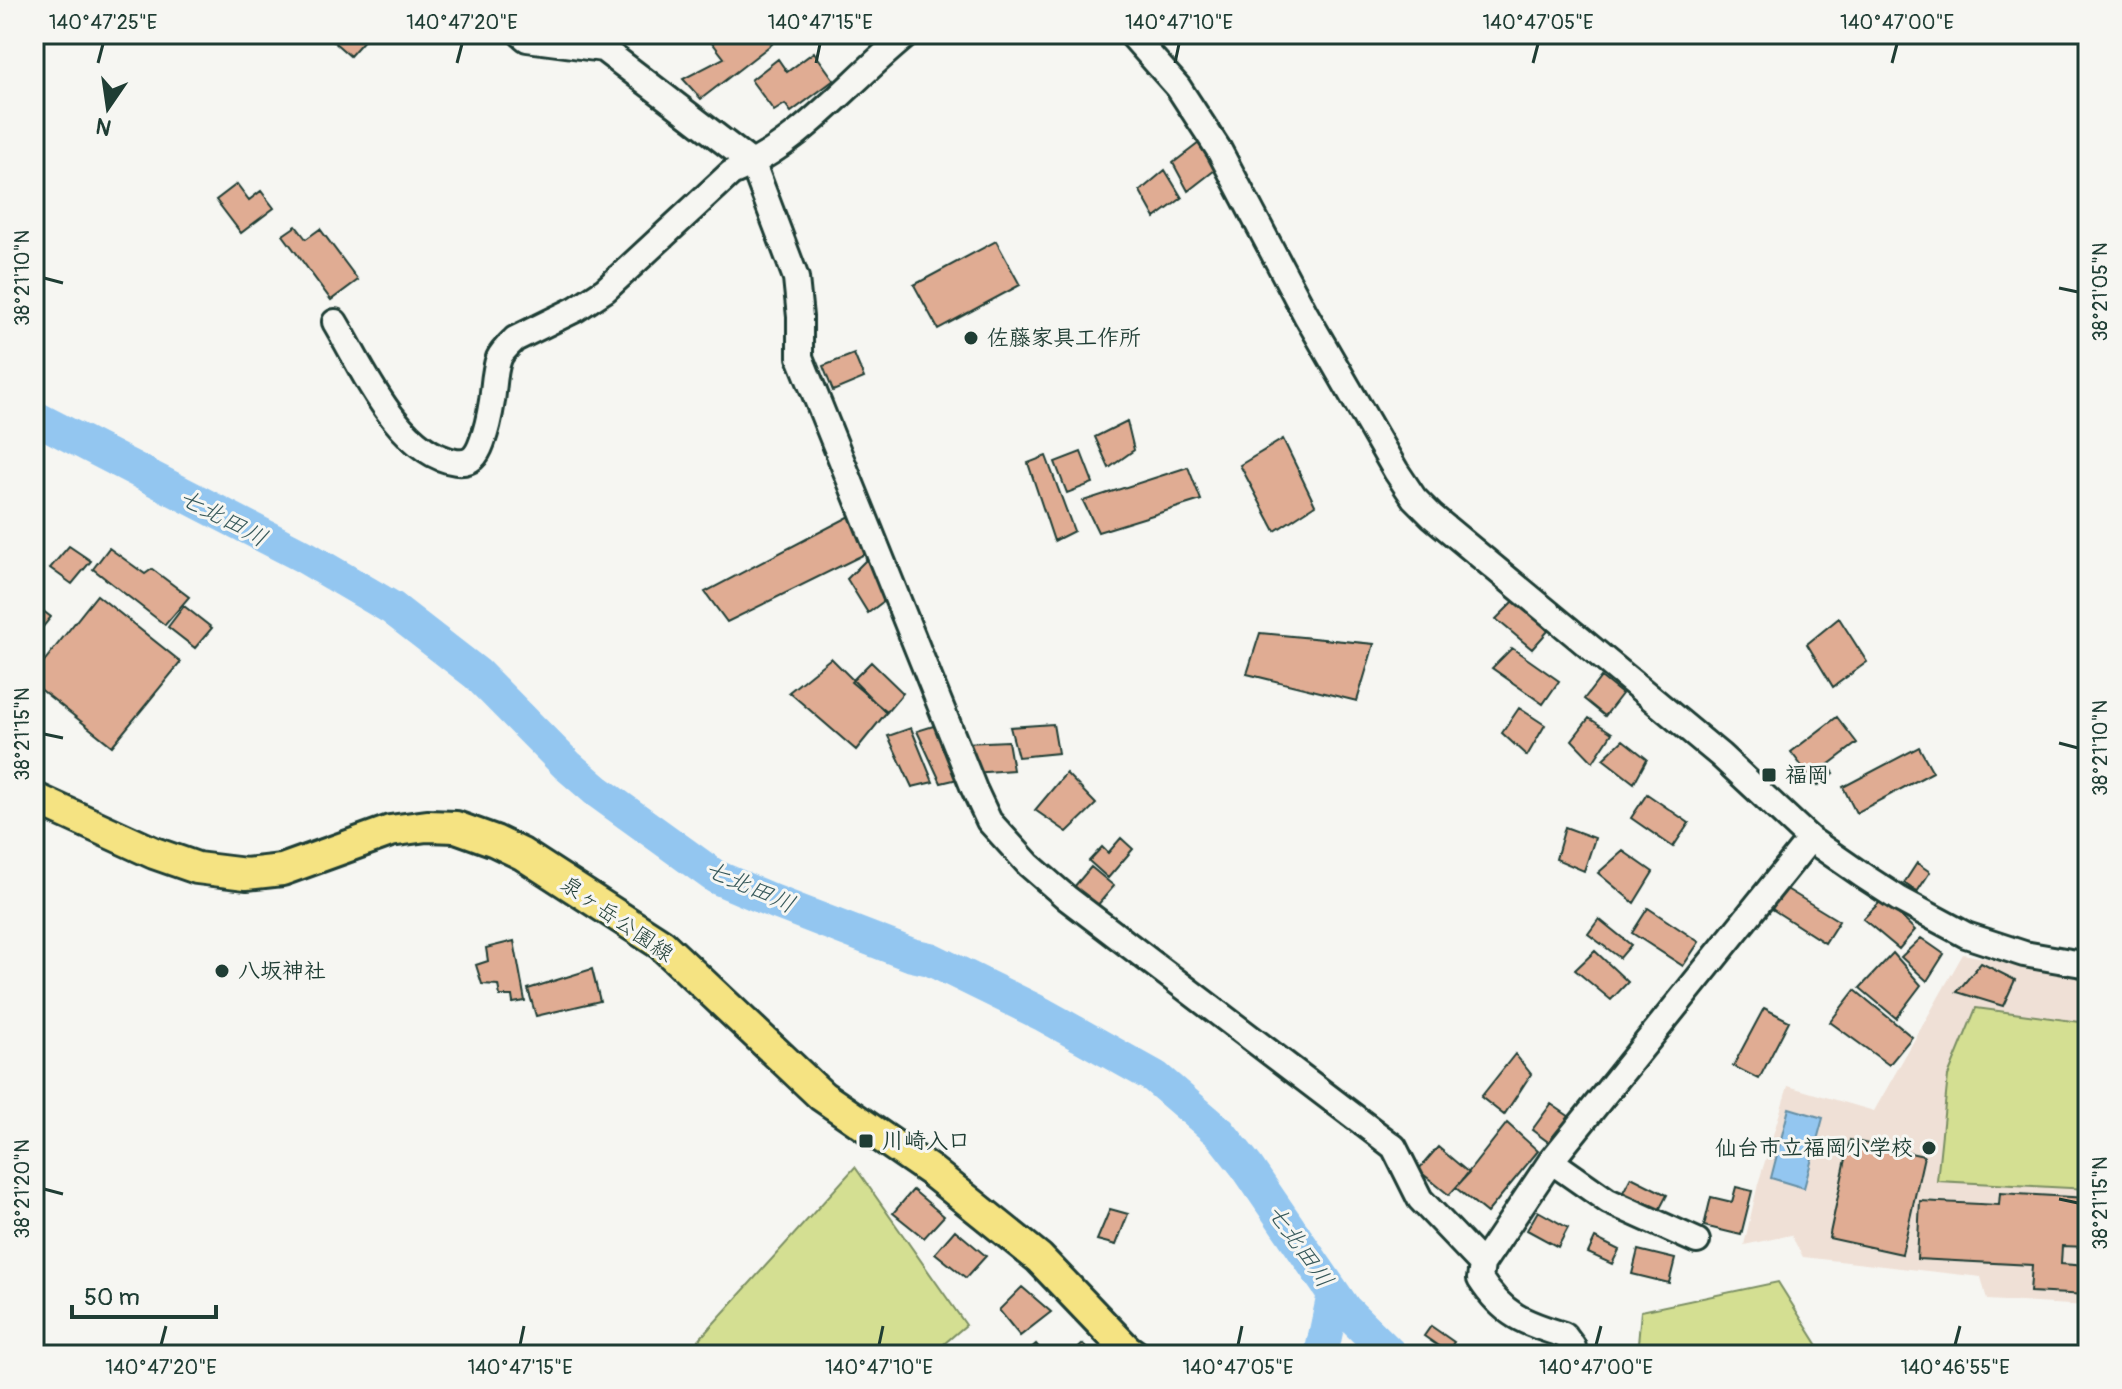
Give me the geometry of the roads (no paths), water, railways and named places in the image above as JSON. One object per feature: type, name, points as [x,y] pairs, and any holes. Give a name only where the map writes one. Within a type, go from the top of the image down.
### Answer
[{"type":"main road","name":"泉ヶ岳公園線","points":[[34,798],[154,853],[197,868],[246,874],[282,870],[390,831],[427,826],[456,827],[522,854],[661,944],[822,1096],[931,1171],[1039,1258],[1134,1355]]},
{"type":"street","points":[[521,34],[527,39],[603,49],[753,164],[796,278],[800,357],[989,821],[1029,865],[1067,898],[1394,1147],[1420,1199],[1482,1264]]},
{"type":"street","points":[[335,322],[377,394],[400,425],[434,456],[468,462],[479,451],[483,440],[498,359],[515,339],[576,309],[605,290],[731,173],[753,164],[792,137],[908,34]]},
{"type":"street","points":[[1131,34],[1178,87],[1219,150],[1306,315],[1414,498],[1455,537],[1720,755],[1810,839],[1899,899],[1966,935],[2024,954],[2088,965]]},
{"type":"street","points":[[1573,1355],[1573,1347],[1564,1335],[1512,1316],[1488,1292],[1480,1279],[1482,1264],[1551,1161],[1810,839]]},
{"type":"street","points":[[1551,1161],[1608,1201],[1697,1241]]},
{"type":"water","points":[[1789,1108],[1823,1118],[1804,1188],[1771,1178]]},
{"type":"waterway","name":"七北田川","points":[[34,417],[305,557],[392,608],[477,674],[597,791],[716,877],[912,955],[930,959],[1042,1014],[1155,1077],[1220,1133],[1247,1167],[1345,1310],[1391,1355]]},
{"type":"waterway","points":[[1321,1355],[1334,1294]]},
{"type":"place","name":"佐藤家具工作所","points":[[971,338]]},
{"type":"place","name":"福岡","points":[[1769,775]]},
{"type":"place","name":"八坂神社","points":[[222,971]]},
{"type":"place","name":"川崎入口","points":[[866,1141]]},
{"type":"place","name":"仙台市立福岡小学校","points":[[1929,1148]]}]
